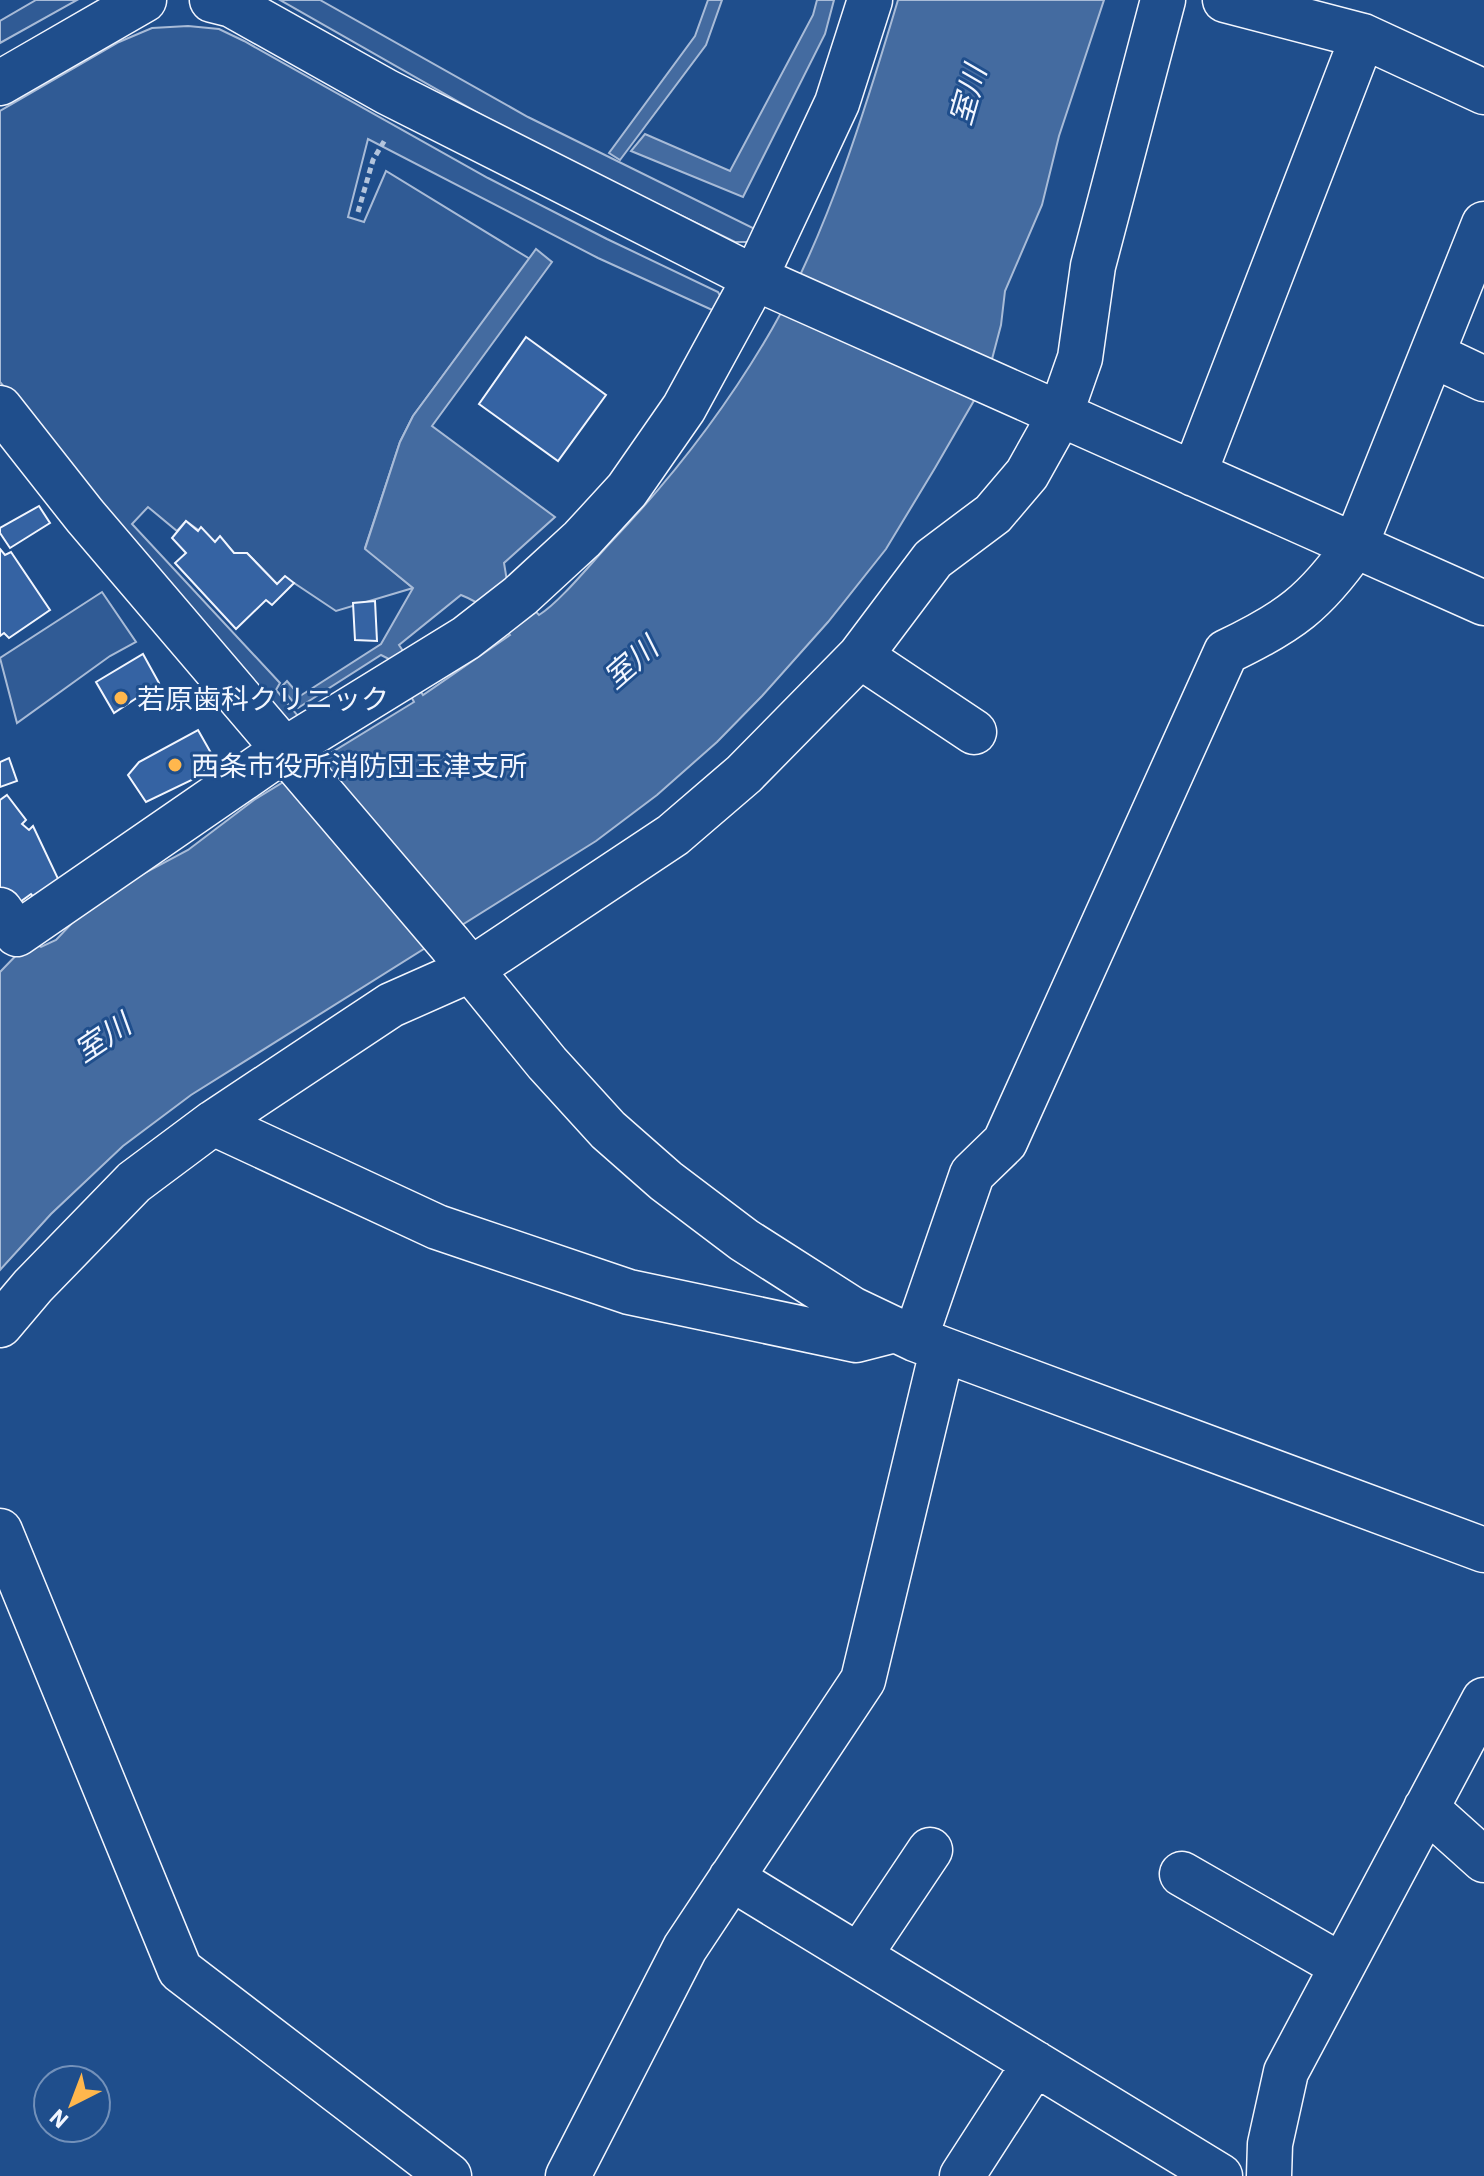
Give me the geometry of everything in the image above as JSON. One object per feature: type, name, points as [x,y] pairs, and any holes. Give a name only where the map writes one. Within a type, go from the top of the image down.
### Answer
[{"type":"street","points":[[0,83],[144,0]]},
{"type":"street","points":[[212,0],[232,5],[387,92],[768,284],[1484,603]]},
{"type":"street","points":[[0,1325],[33,1286],[134,1182],[213,1123],[460,957],[673,835],[744,774],[860,656],[933,559],[993,514],[1027,474],[1060,415],[1080,358],[1093,266],[1163,0]]},
{"type":"street","points":[[1225,0],[1363,36],[1484,92]]},
{"type":"street","points":[[0,910],[17,934],[290,757],[405,676],[466,638],[508,606],[582,539],[627,490],[768,284],[837,103],[862,13]]},
{"type":"street","points":[[1194,474],[1363,36]]},
{"type":"street","points":[[568,2176],[685,1948],[863,1680],[918,1340],[972,1174],[1005,1142],[1226,652],[1271,631],[1302,609],[1333,577],[1355,546],[1484,224]]},
{"type":"street","points":[[1433,355],[1484,379]]},
{"type":"street","points":[[0,408],[85,516],[547,1063],[608,1130],[666,1181],[797,1276],[852,1309],[918,1340],[1484,1550]]},
{"type":"street","points":[[860,656],[974,732]]},
{"type":"street","points":[[213,1123],[437,1227],[629,1292],[856,1340],[918,1340]]},
{"type":"street","points":[[0,1531],[180,1970],[449,2176]]},
{"type":"street","points":[[1269,2176],[1270,2144],[1286,2072],[1484,1700]]},
{"type":"street","points":[[1426,1808],[1484,1860]]},
{"type":"street","points":[[859,1956],[930,1850]]},
{"type":"street","points":[[1182,1874],[1342,1966]]},
{"type":"street","points":[[731,1878],[1220,2176]]},
{"type":"street","points":[[962,2176],[1035,2063]]},
{"type":"path","points":[[358,212],[373,160],[390,130]]},
{"type":"shaded area","points":[[36,0],[77,0],[0,43],[0,21]]},
{"type":"shaded area","points":[[280,0],[320,0],[528,117],[761,232],[751,242],[735,242],[522,138]]},
{"type":"shaded area","points":[[188,26],[219,29],[244,41],[488,178],[718,292],[723,301],[721,314],[598,258],[368,139],[348,217],[364,222],[386,171],[530,259],[413,416],[400,442],[365,548],[413,588],[336,611],[294,583],[277,584],[247,553],[234,553],[220,537],[215,542],[186,521],[177,531],[148,507],[132,524],[280,683],[276,690],[304,723],[290,734],[0,382],[0,111],[119,42],[152,28]]},
{"type":"shaded area","points":[[102,592],[136,642],[110,656],[17,723],[0,658]]},
{"type":"water","points":[[708,0],[722,0],[706,45],[620,160],[609,153],[695,36]]},
{"type":"water","points":[[817,0],[834,0],[825,34],[743,197],[631,151],[645,134],[730,171],[813,15]]},
{"type":"water","name":"室川","points":[[898,0],[1104,0],[1059,136],[1042,205],[1005,291],[1001,325],[987,378],[886,549],[828,622],[762,696],[717,742],[657,795],[596,841],[191,1095],[123,1146],[51,1214],[0,1270],[0,972],[30,941],[41,947],[56,940],[74,921],[137,877],[188,850],[254,800],[414,702],[391,660],[381,655],[298,708],[281,687],[287,681],[300,696],[381,644],[413,588],[365,549],[400,442],[413,416],[536,249],[552,262],[432,426],[555,517],[504,563],[507,581],[539,615],[566,591],[677,467],[718,414],[772,329],[811,252],[828,210],[859,126]],"holes":[[[461,595],[489,611],[510,635],[423,695],[398,657],[403,651],[399,645]]]},
{"type":"building","points":[[526,337],[606,395],[558,461],[479,404]]},
{"type":"building","points":[[39,506],[50,523],[10,548],[0,528]]},
{"type":"building","points":[[186,521],[198,531],[201,527],[215,542],[220,536],[234,553],[247,553],[277,584],[285,576],[294,583],[272,605],[266,600],[236,629],[175,563],[186,553],[172,538]]},
{"type":"building","points":[[0,549],[5,555],[11,552],[50,610],[9,638],[4,633],[0,636]]},
{"type":"building","points":[[375,601],[377,641],[355,640],[353,603]]},
{"type":"building","name":"若原歯科クリニック","points":[[143,654],[159,683],[114,713],[96,682]]},
{"type":"building","name":"西条市役所消防団玉津支所","points":[[198,730],[215,760],[212,767],[195,773],[198,777],[146,802],[128,775],[139,762]]},
{"type":"building","points":[[9,758],[17,781],[0,787],[0,762]]},
{"type":"building","points":[[7,795],[26,820],[22,824],[29,830],[33,826],[61,885],[36,900],[31,894],[13,907],[0,889],[0,800]]},
{"type":"place","name":"若原歯科クリニック","points":[[121,698]]},
{"type":"place","name":"西条市役所消防団玉津支所","points":[[175,765]]}]
